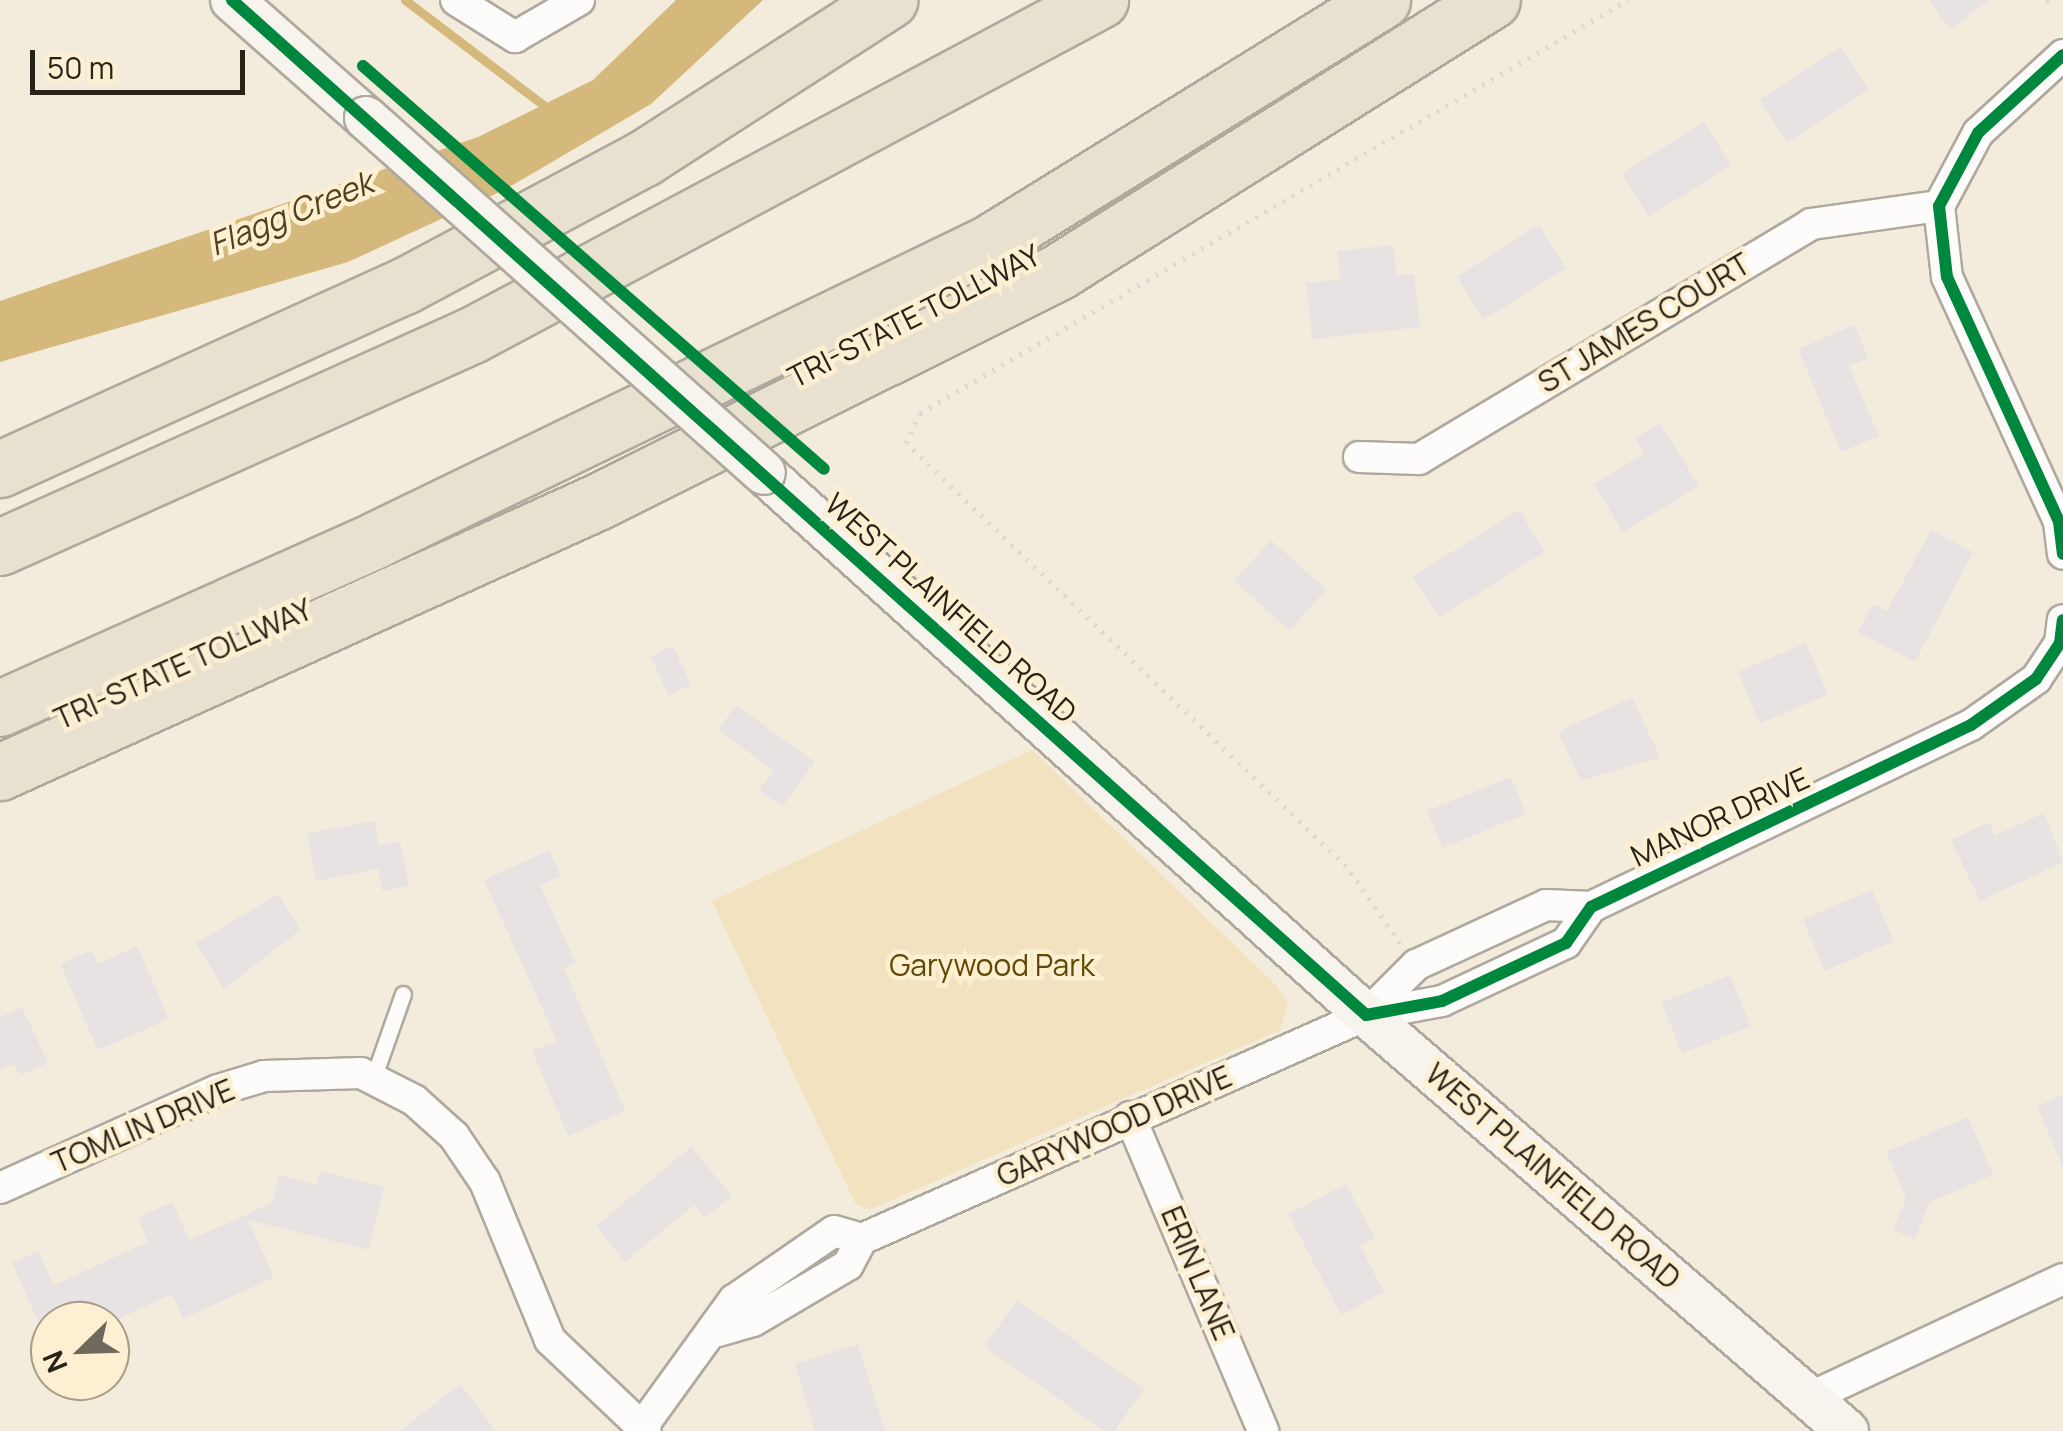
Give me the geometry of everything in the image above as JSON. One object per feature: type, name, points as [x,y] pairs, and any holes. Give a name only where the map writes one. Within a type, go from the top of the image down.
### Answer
[{"type":"highway","points":[[0,469],[404,286],[644,158],[888,0]]},
{"type":"highway","points":[[0,548],[472,335],[1100,0]]},
{"type":"highway","name":"TRI-STATE TOLLWAY","points":[[0,708],[395,531],[989,243],[1382,0]]},
{"type":"highway","name":"TRI-STATE TOLLWAY","points":[[0,772],[599,501],[1058,272],[1492,0]]},
{"type":"highway","points":[[0,428],[322,292],[404,286]]},
{"type":"main road","name":"WEST PLAINFIELD ROAD","points":[[232,0],[1366,1015],[1847,1431]]},
{"type":"street","points":[[456,0],[514,37],[578,0]]},
{"type":"street","points":[[2063,55],[1978,133],[1939,206],[1947,278],[2059,522],[2063,554]]},
{"type":"street","name":"ST JAMES COURT","points":[[1359,457],[1419,459],[1810,224],[1939,206]]},
{"type":"street","name":"MANOR DRIVE","points":[[1366,1015],[1416,965],[1546,905],[1591,906],[1971,725],[2036,679],[2060,644],[2063,620]]},
{"type":"street","name":"MANOR DRIVE","points":[[1366,1015],[1442,1000],[1566,944],[1591,906]]},
{"type":"street","name":"GARYWOOD DRIVE","points":[[642,1430],[718,1331],[753,1321],[848,1265],[862,1239],[1366,1015]]},
{"type":"street","name":"TOMLIN DRIVE","points":[[0,1188],[264,1076],[373,1078],[414,1100],[454,1136],[485,1182],[550,1340],[642,1430]]},
{"type":"street","name":"ERIN LANE","points":[[1130,1117],[1263,1431]]},
{"type":"street","points":[[1809,1398],[2063,1279]]},
{"type":"lane","points":[[373,1078],[403,994]]},
{"type":"path","points":[[1404,950],[1346,866],[906,443],[920,413],[1628,0]]},
{"type":"green space","name":"Garywood Park","points":[[1032,750],[1276,985],[1288,1004],[1280,1030],[869,1210],[855,1203],[712,901]]},
{"type":"water","name":"Flagg Creek","points":[[676,0],[763,0],[651,104],[506,189],[348,262],[0,362],[0,301],[478,137],[593,80]]},
{"type":"building","points":[[1929,0],[1990,0],[1950,29]]},
{"type":"building","points":[[1841,47],[1869,90],[1787,143],[1760,100]]},
{"type":"building","points":[[1704,122],[1731,165],[1649,217],[1622,173]]},
{"type":"building","points":[[1539,225],[1566,268],[1484,320],[1457,276]]},
{"type":"building","points":[[1393,245],[1397,275],[1414,274],[1420,327],[1312,339],[1306,283],[1340,279],[1337,251]]},
{"type":"building","points":[[1855,325],[1868,358],[1849,366],[1879,436],[1841,452],[1798,349]]},
{"type":"building","points":[[1660,423],[1699,486],[1623,532],[1594,484],[1644,454],[1635,438]]},
{"type":"building","points":[[1519,510],[1545,552],[1439,618],[1413,576]]},
{"type":"building","points":[[1931,530],[1973,552],[1915,662],[1858,632],[1873,604],[1887,611]]},
{"type":"building","points":[[1271,540],[1326,590],[1289,630],[1234,581]]},
{"type":"building","points":[[1806,643],[1828,695],[1760,723],[1738,672]]},
{"type":"building","points":[[673,646],[691,685],[669,696],[650,657]]},
{"type":"building","points":[[1632,697],[1660,757],[1581,781],[1558,732]]},
{"type":"building","points":[[736,705],[815,762],[782,807],[759,790],[773,770],[718,730]]},
{"type":"building","points":[[1511,777],[1526,814],[1443,848],[1428,811]]},
{"type":"building","points":[[2044,813],[2063,862],[1980,901],[1951,840],[1989,822],[1995,835]]},
{"type":"building","points":[[375,821],[379,845],[400,841],[409,886],[382,891],[378,869],[316,881],[307,833]]},
{"type":"building","points":[[549,850],[561,876],[540,885],[576,963],[564,968],[625,1111],[568,1136],[532,1051],[557,1041],[484,880]]},
{"type":"building","points":[[1872,890],[1894,942],[1825,971],[1803,919]]},
{"type":"building","points":[[279,894],[300,930],[224,989],[196,943]]},
{"type":"building","points":[[137,946],[169,1019],[98,1050],[60,964],[92,950],[98,964]]},
{"type":"building","points":[[1730,975],[1751,1026],[1682,1054],[1661,1003]]},
{"type":"building","points":[[22,1007],[48,1063],[20,1075],[14,1064],[0,1070],[0,1017]]},
{"type":"building","points":[[2063,1095],[2063,1168],[2037,1106]]},
{"type":"building","points":[[1968,1117],[1993,1175],[1930,1202],[1915,1239],[1893,1230],[1906,1198],[1886,1152]]},
{"type":"building","points":[[691,1147],[732,1196],[705,1218],[694,1205],[625,1262],[596,1226]]},
{"type":"building","points":[[320,1171],[384,1187],[369,1250],[248,1220],[274,1277],[183,1319],[172,1294],[130,1314],[130,1301],[30,1303],[12,1263],[38,1251],[54,1285],[148,1242],[138,1218],[172,1202],[190,1240],[272,1203],[279,1175],[316,1185]]},
{"type":"building","points":[[1346,1184],[1375,1238],[1360,1246],[1384,1292],[1341,1315],[1288,1214]]},
{"type":"building","points":[[1017,1300],[1144,1389],[1114,1431],[1105,1431],[984,1347]]},
{"type":"building","points":[[858,1344],[885,1431],[815,1431],[795,1364]]},
{"type":"building","points":[[460,1384],[496,1431],[400,1431]]},
{"type":"waterway","points":[[405,0],[550,110]]},
{"type":"cycle path","points":[[232,0],[1366,1015],[1442,1001],[1566,943],[1591,907],[1971,725],[2036,679],[2060,643],[2063,620]]},
{"type":"cycle path","points":[[2063,55],[1978,133],[1939,206],[1947,277],[2059,522],[2063,554]]},
{"type":"cycle path","points":[[363,66],[824,469]]}]
